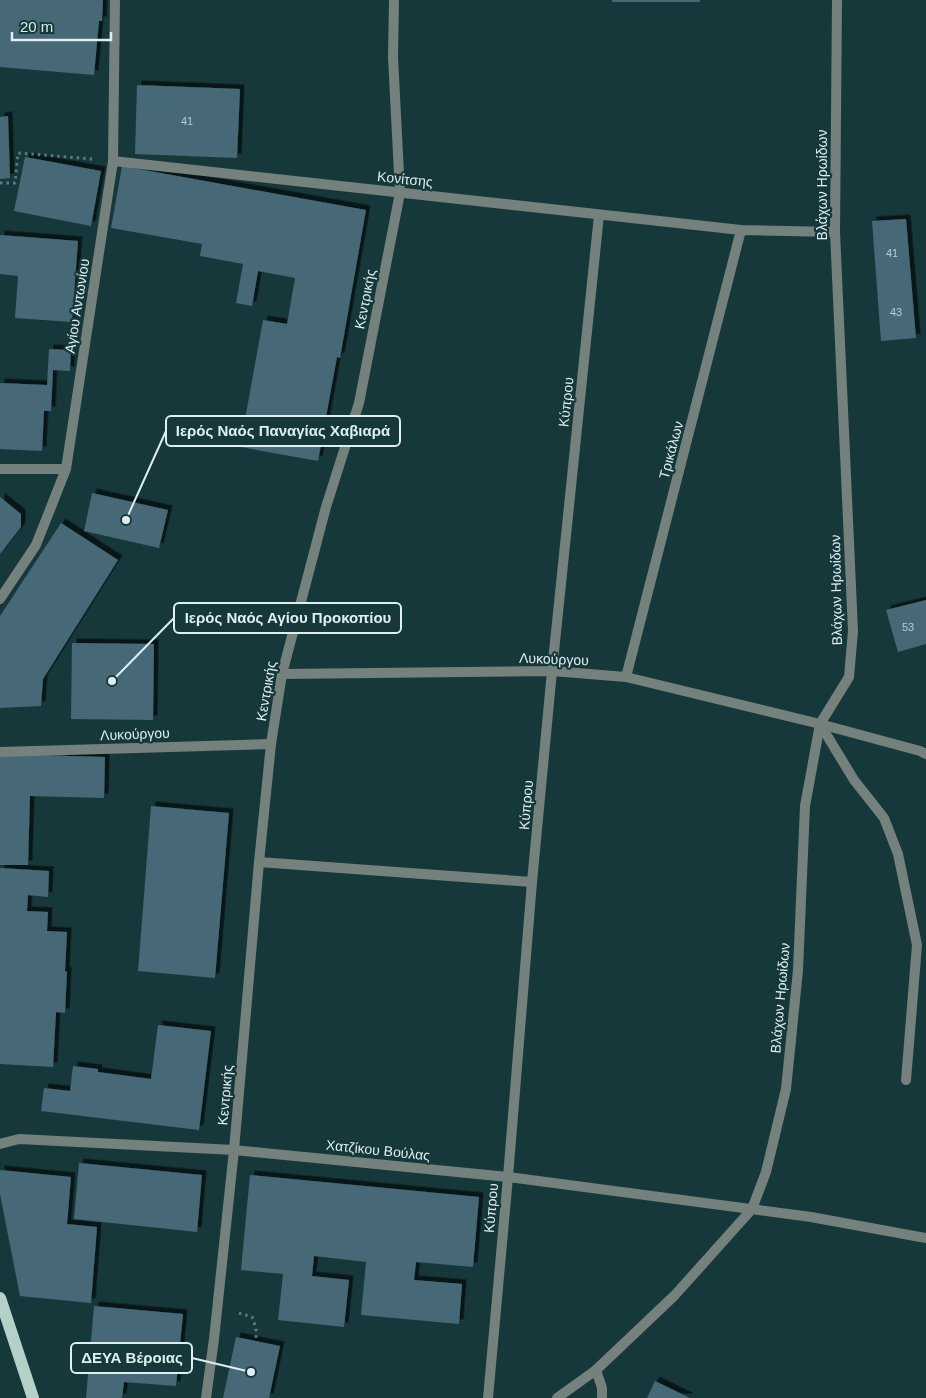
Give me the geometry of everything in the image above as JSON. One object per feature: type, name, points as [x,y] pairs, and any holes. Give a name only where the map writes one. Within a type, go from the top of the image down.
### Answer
[{"type":"main road","points":[[0,1298],[32,1398]]},
{"type":"street","name":"Αγίου Αντωνίου","points":[[0,599],[36,545],[66,469],[113,161],[115,0]]},
{"type":"street","name":"Κεντρικής","points":[[206,1398],[234,1150],[271,744],[282,674],[326,507],[359,403],[400,193],[393,57],[394,0]]},
{"type":"street","name":"Βλάχων Ηρωίδων","points":[[556,1398],[596,1370],[675,1295],[752,1209],[766,1172],[786,1089],[798,970],[805,806],[820,724],[849,677],[853,630],[835,232],[837,0]]},
{"type":"street","name":"Κονίτσης","points":[[113,161],[741,230],[835,232]]},
{"type":"street","name":"Κύπρου","points":[[488,1398],[532,882],[599,215]]},
{"type":"street","name":"Τρικάλων","points":[[626,677],[741,230]]},
{"type":"street","points":[[0,469],[66,469]]},
{"type":"street","name":"Λυκούργου","points":[[282,674],[552,671],[626,677],[820,724],[926,754]]},
{"type":"street","points":[[820,724],[854,780],[884,818],[898,854],[917,945],[906,1080]]},
{"type":"street","name":"Λυκούργου","points":[[0,752],[271,744]]},
{"type":"street","points":[[259,862],[532,882]]},
{"type":"street","name":"Χατζίκου Βούλας","points":[[0,1144],[20,1139],[234,1150],[508,1177],[811,1217],[926,1238]]},
{"type":"street","points":[[596,1370],[602,1388],[602,1398]]},
{"type":"path","points":[[0,183],[15,182],[18,153],[113,161]]},
{"type":"path","points":[[217,1309],[242,1313],[252,1318],[256,1328],[256,1342]]},
{"type":"building","points":[[0,0],[103,0],[102,21],[99,21],[94,75],[0,67]]},
{"type":"building","points":[[612,0],[700,0],[700,2],[612,2]]},
{"type":"building","points":[[137,85],[240,89],[237,158],[135,154]]},
{"type":"building","points":[[8,116],[10,178],[0,179],[0,117]]},
{"type":"building","points":[[25,157],[101,171],[91,226],[14,211]]},
{"type":"building","points":[[122,166],[366,210],[340,358],[337,357],[318,461],[240,447],[263,320],[287,324],[295,278],[258,271],[252,306],[236,303],[243,264],[200,256],[202,244],[111,228]]},
{"type":"building","points":[[906,219],[916,338],[881,341],[872,221]]},
{"type":"building","points":[[0,235],[78,241],[72,322],[15,318],[18,276],[0,274]]},
{"type":"building","points":[[49,349],[71,350],[70,371],[53,370],[51,411],[44,411],[42,451],[0,449],[0,383],[47,385]]},
{"type":"building","points":[[92,493],[168,510],[159,548],[84,531]]},
{"type":"building","points":[[0,497],[21,514],[21,527],[0,554]]},
{"type":"building","points":[[61,523],[118,560],[43,679],[41,706],[0,708],[0,616]]},
{"type":"building","points":[[926,600],[926,644],[898,652],[886,610]]},
{"type":"building","points":[[72,643],[154,644],[153,720],[71,719]]},
{"type":"building","points":[[0,754],[105,757],[104,798],[30,796],[28,865],[0,865]]},
{"type":"building","points":[[151,806],[229,813],[215,978],[138,971]]},
{"type":"building","points":[[0,868],[49,871],[48,897],[28,895],[27,911],[48,912],[47,931],[67,932],[65,1013],[56,1012],[53,1067],[0,1064]]},
{"type":"building","points":[[158,1025],[211,1031],[199,1130],[41,1111],[44,1088],[70,1091],[73,1066],[98,1069],[98,1072],[151,1079]]},
{"type":"building","points":[[79,1163],[202,1175],[197,1232],[74,1219]]},
{"type":"building","points":[[0,1170],[71,1177],[67,1224],[97,1227],[91,1303],[20,1296],[0,1194]]},
{"type":"building","points":[[250,1175],[479,1197],[473,1267],[416,1262],[414,1280],[462,1284],[459,1324],[361,1315],[366,1262],[314,1256],[312,1276],[349,1280],[344,1327],[278,1320],[283,1274],[241,1270]]},
{"type":"building","points":[[94,1306],[183,1314],[176,1386],[124,1382],[122,1398],[86,1398]]},
{"type":"building","points":[[236,1337],[280,1346],[269,1398],[223,1398]]},
{"type":"building","points":[[655,1381],[690,1398],[647,1398]]},
{"type":"place","name":"Ιερός Ναός Παναγίας Χαβιαρά","points":[[126,520]]},
{"type":"place","name":"Ιερός Ναός Αγίου Προκοπίου","points":[[112,681]]},
{"type":"place","name":"ΔΕΥΑ Βέροιας","points":[[251,1372]]}]
